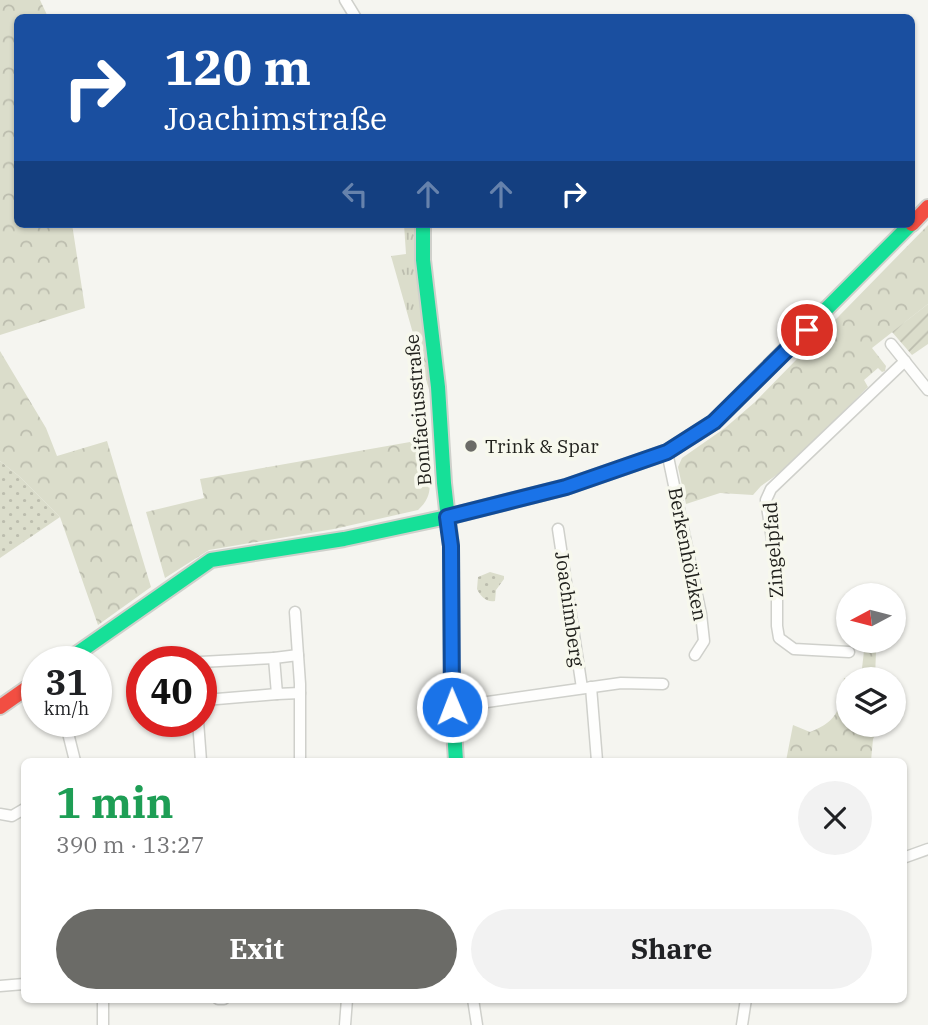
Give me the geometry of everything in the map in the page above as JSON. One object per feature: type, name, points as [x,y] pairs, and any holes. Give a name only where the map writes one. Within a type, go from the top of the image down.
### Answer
[{"type":"street","points":[[915,221],[928,207]]},
{"type":"street","name":"Bonifaciusstraße","points":[[423,228],[423,260],[438,387],[451,546],[452,707],[456,758]]},
{"type":"street","points":[[88,646],[211,560],[344,539],[447,517],[566,487],[667,452],[714,422],[908,228]]},
{"type":"street","points":[[891,344],[928,390]]},
{"type":"street","name":"Zingelpfad","points":[[836,651],[794,649],[779,638],[777,572],[766,500],[771,489],[788,472],[905,361]]},
{"type":"street","name":"Berkenhölzken","points":[[667,452],[701,614],[704,641],[695,654]]},
{"type":"street","name":"Joachimberg","points":[[558,529],[587,687],[597,758]]},
{"type":"street","points":[[295,612],[300,693],[300,758]]},
{"type":"street","points":[[217,661],[298,654]]},
{"type":"street","points":[[274,657],[277,694]]},
{"type":"street","points":[[452,707],[587,687],[633,682],[663,684]]},
{"type":"street","points":[[0,707],[21,692]]},
{"type":"street","points":[[217,699],[300,693]]},
{"type":"street","points":[[69,737],[74,758]]},
{"type":"street","points":[[199,737],[201,758]]},
{"type":"street","points":[[0,814],[12,816],[21,811]]},
{"type":"street","points":[[907,857],[928,849]]},
{"type":"street","points":[[0,986],[21,984]]},
{"type":"street","points":[[103,1003],[103,1025]]},
{"type":"street","points":[[345,1025],[347,1003]]},
{"type":"street","points":[[474,1003],[477,1025]]},
{"type":"street","points":[[742,1025],[745,1003]]},
{"type":"green space","points":[[0,0],[40,0],[47,14],[14,14],[14,228],[73,228],[85,308],[0,335]]},
{"type":"green space","points":[[928,225],[928,304],[872,348],[886,366],[885,371],[882,372],[878,368],[864,380],[868,387],[788,467],[753,495],[720,493],[686,504],[678,467],[682,458],[725,428],[755,402]]},
{"type":"green space","points":[[404,228],[420,228],[437,418],[391,256],[406,254]]},
{"type":"green space","points":[[928,304],[928,344],[912,355],[892,332]]},
{"type":"green space","points":[[0,351],[46,428],[57,456],[107,441],[151,587],[98,625],[60,517],[0,461]]},
{"type":"green space","points":[[427,439],[428,468],[424,470],[426,477],[429,477],[429,491],[425,503],[418,510],[334,529],[209,550],[165,578],[146,512],[204,498],[200,479]]},
{"type":"green space","points":[[0,461],[60,517],[0,558]]},
{"type":"green space","points":[[490,572],[504,576],[496,590],[495,601],[484,598],[477,589],[478,577]]},
{"type":"green space","points":[[864,653],[876,653],[875,667],[862,667]]},
{"type":"green space","points":[[836,714],[836,737],[874,737],[871,758],[787,758],[793,725],[810,732]]},
{"type":"traffic: fast","points":[[423,228],[423,260],[438,387],[451,546],[452,699],[456,758]]},
{"type":"traffic: fast","points":[[88,646],[211,560],[344,539],[447,517],[566,487],[667,452],[714,422],[907,228]]},
{"type":"traffic: jam","points":[[915,221],[928,207]]},
{"type":"traffic: jam","points":[[0,707],[21,692]]},
{"type":"place","name":"Trink & Spar","points":[[471,446]]},
{"type":"route","points":[[452,707],[451,546],[447,517],[566,487],[667,452],[714,422],[807,330]]}]
